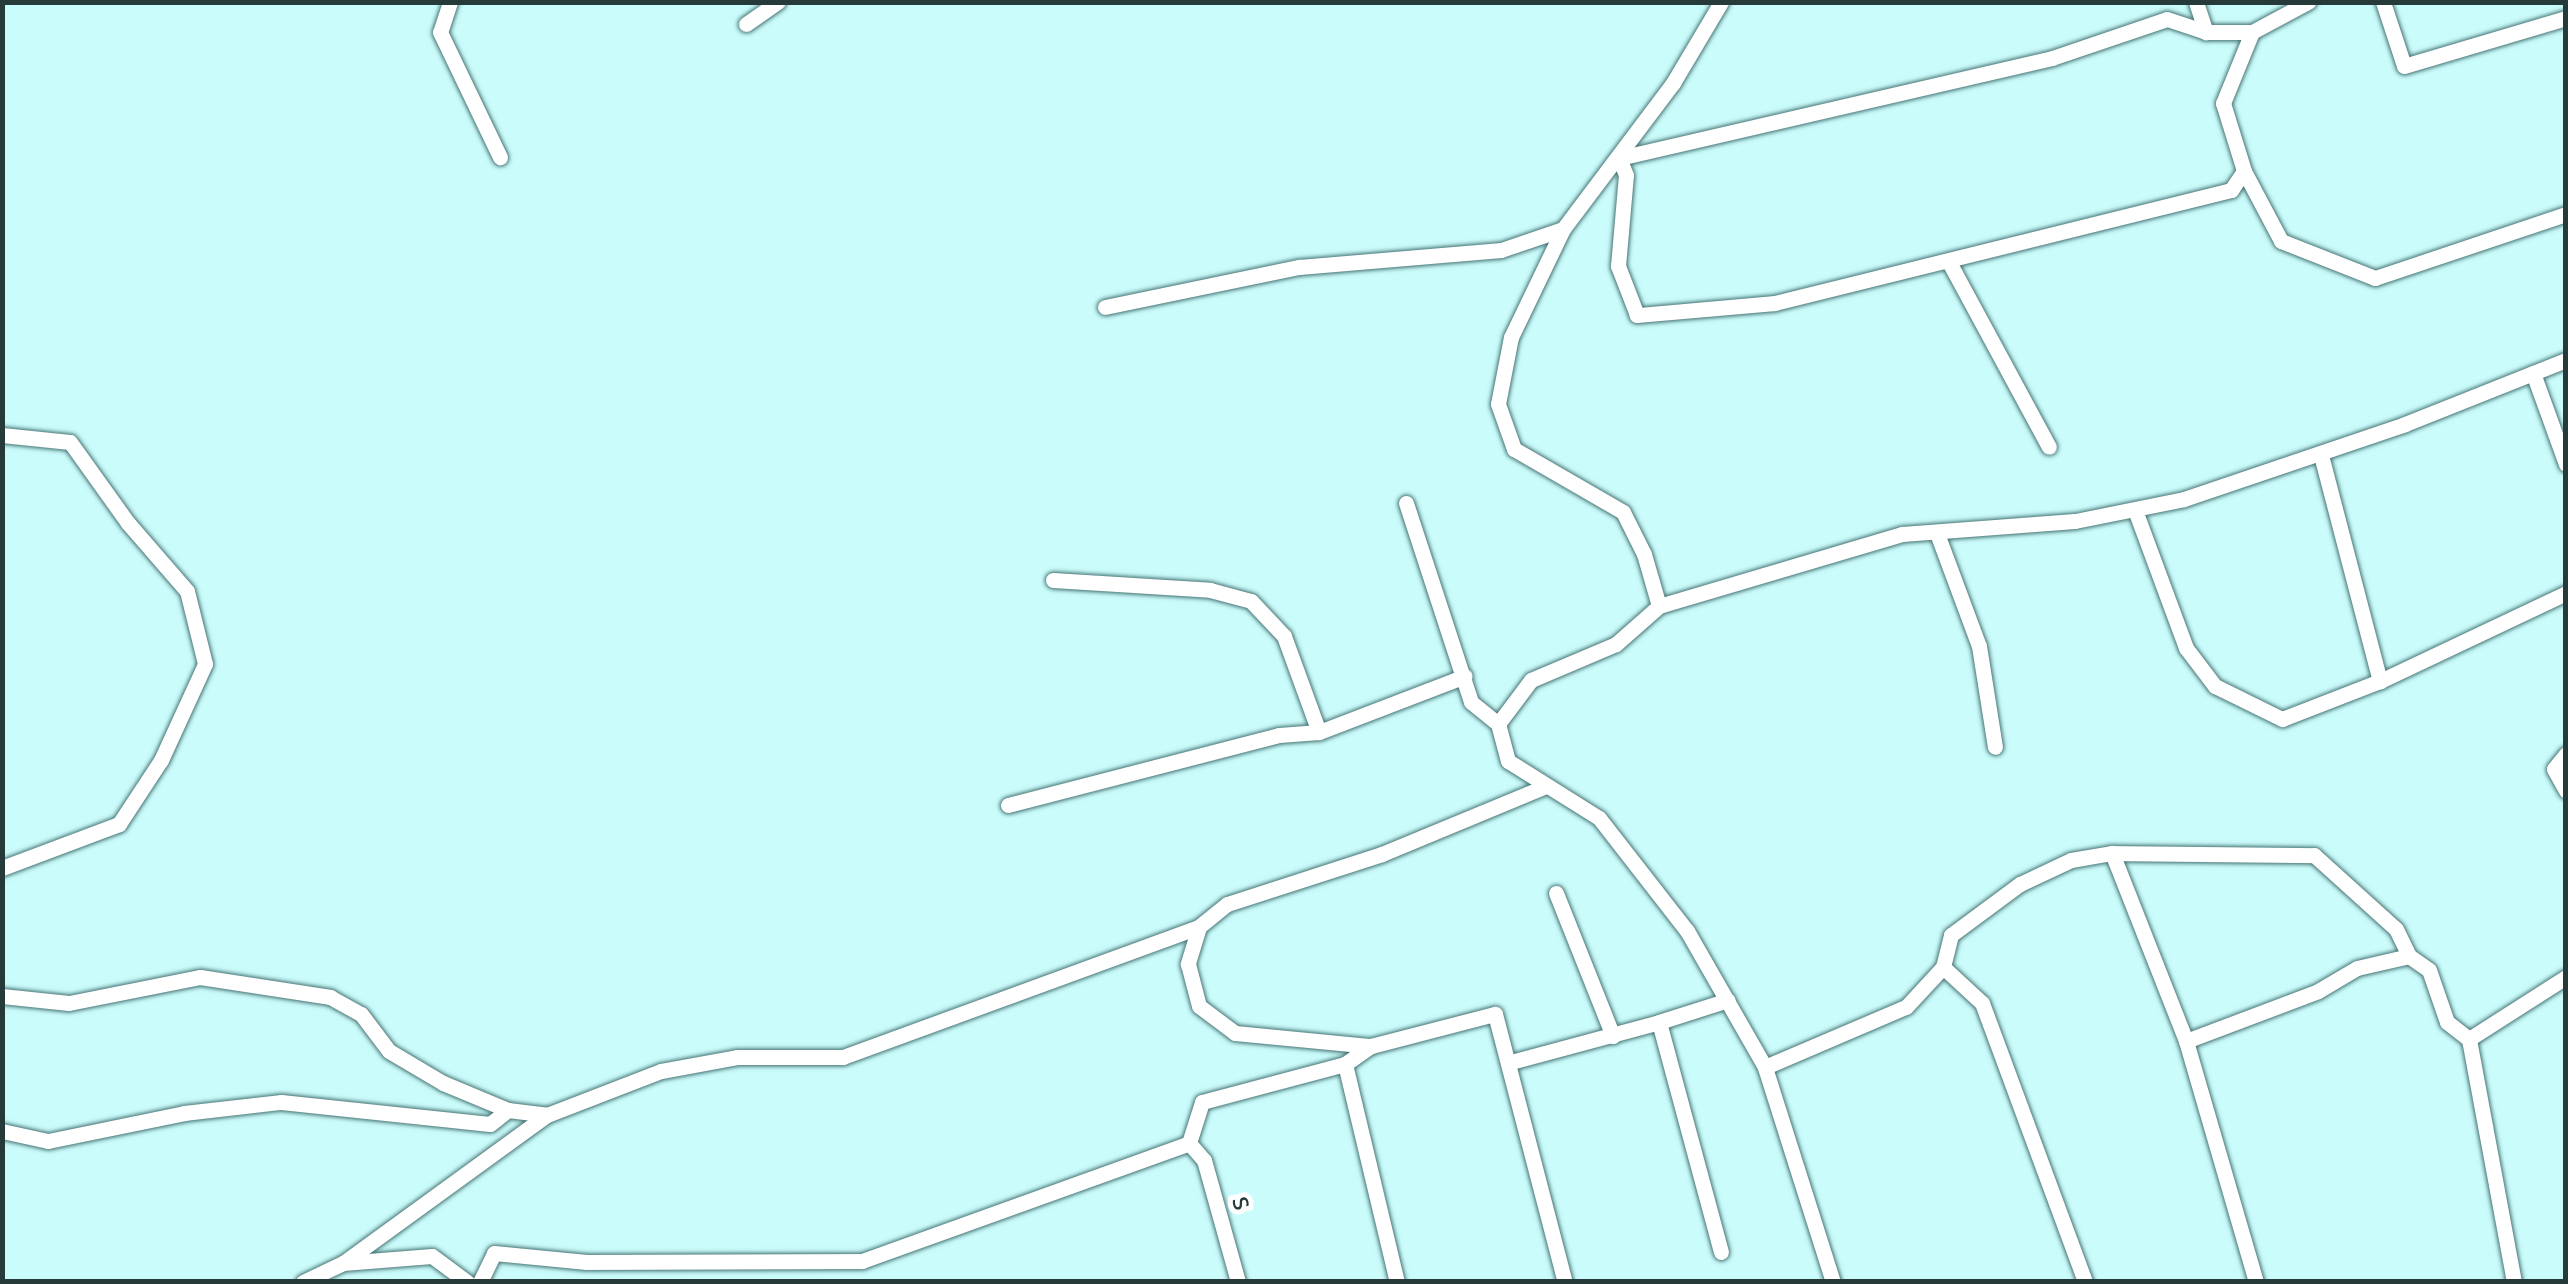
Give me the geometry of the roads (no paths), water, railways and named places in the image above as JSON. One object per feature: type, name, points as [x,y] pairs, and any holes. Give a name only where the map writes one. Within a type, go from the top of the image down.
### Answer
[{"type":"street","points":[[450,2],[440,32],[500,157]]},
{"type":"street","points":[[746,24],[778,2]]},
{"type":"street","points":[[1658,606],[1644,554],[1623,512],[1514,448],[1498,404],[1511,337],[1562,229],[1619,158],[1721,2]]},
{"type":"street","points":[[2196,2],[2206,32]]},
{"type":"street","points":[[1619,158],[2052,58],[2167,19],[2206,32],[2252,32],[2308,2]]},
{"type":"street","points":[[2383,2],[2404,66],[2566,18]]},
{"type":"street","points":[[2252,32],[2223,102],[2244,171],[2281,241],[2374,278],[2566,214]]},
{"type":"street","points":[[1619,158],[1626,175],[1618,266],[1637,315],[1775,302],[1949,262],[2231,190],[2244,171]]},
{"type":"street","points":[[1105,307],[1299,268],[1501,250],[1562,229]]},
{"type":"street","points":[[1949,262],[2049,447]]},
{"type":"street","points":[[1498,724],[1531,680],[1616,644],[1658,606],[1902,534],[1938,536],[2135,510],[2321,455],[2566,360]]},
{"type":"street","points":[[2533,373],[2566,464]]},
{"type":"street","points":[[2,435],[70,442],[128,523],[187,591],[205,664],[160,760],[119,824],[2,868]]},
{"type":"street","points":[[2321,455],[2380,681]]},
{"type":"street","points":[[1406,503],[1471,702],[1498,724],[1508,761],[1598,818],[1688,931],[1766,1067],[1833,1282]]},
{"type":"street","points":[[2135,510],[2186,648],[2215,686],[2282,719],[2380,681],[2566,594]]},
{"type":"street","points":[[1938,536],[1979,646],[1995,746]]},
{"type":"street","points":[[1052,580],[1210,590],[1251,601],[1284,636],[1319,732]]},
{"type":"street","points":[[1008,806],[1278,735],[1319,732],[1465,676]]},
{"type":"street","points":[[2566,754],[2554,769],[2566,791]]},
{"type":"street","points":[[303,1282],[343,1263],[547,1115],[661,1071],[737,1056],[843,1057],[1199,928],[1226,904],[1382,854],[1546,786]]},
{"type":"street","points":[[1766,1067],[1906,1007],[1943,967],[1951,935],[2020,884],[2071,860],[2112,853],[2314,855],[2396,929],[2409,956],[2429,970],[2447,1022],[2469,1039],[2514,1282]]},
{"type":"street","points":[[2112,853],[2186,1041],[2256,1282]]},
{"type":"street","points":[[1556,894],[1613,1036]]},
{"type":"street","points":[[1199,928],[1188,964],[1199,1006],[1235,1033],[1371,1046],[1496,1014],[1565,1282]]},
{"type":"street","points":[[2186,1041],[2318,990],[2357,968],[2409,956]]},
{"type":"street","points":[[1943,967],[1982,1003],[2085,1282]]},
{"type":"street","points":[[2,996],[69,1003],[200,977],[330,997],[361,1014],[389,1050],[443,1083],[508,1110],[547,1115]]},
{"type":"street","points":[[2469,1039],[2566,977]]},
{"type":"street","points":[[1511,1062],[1613,1036],[1728,1000]]},
{"type":"street","points":[[1659,1022],[1721,1252]]},
{"type":"street","points":[[480,1282],[494,1252],[587,1262],[862,1261],[1189,1143],[1202,1102],[1345,1064],[1371,1046]]},
{"type":"street","points":[[1345,1064],[1397,1282]]},
{"type":"street","points":[[2,1131],[48,1141],[184,1112],[281,1102],[490,1124],[508,1110]]},
{"type":"street","name":"s","points":[[1189,1143],[1204,1160],[1238,1282]]},
{"type":"street","points":[[343,1263],[432,1256],[467,1282]]}]
